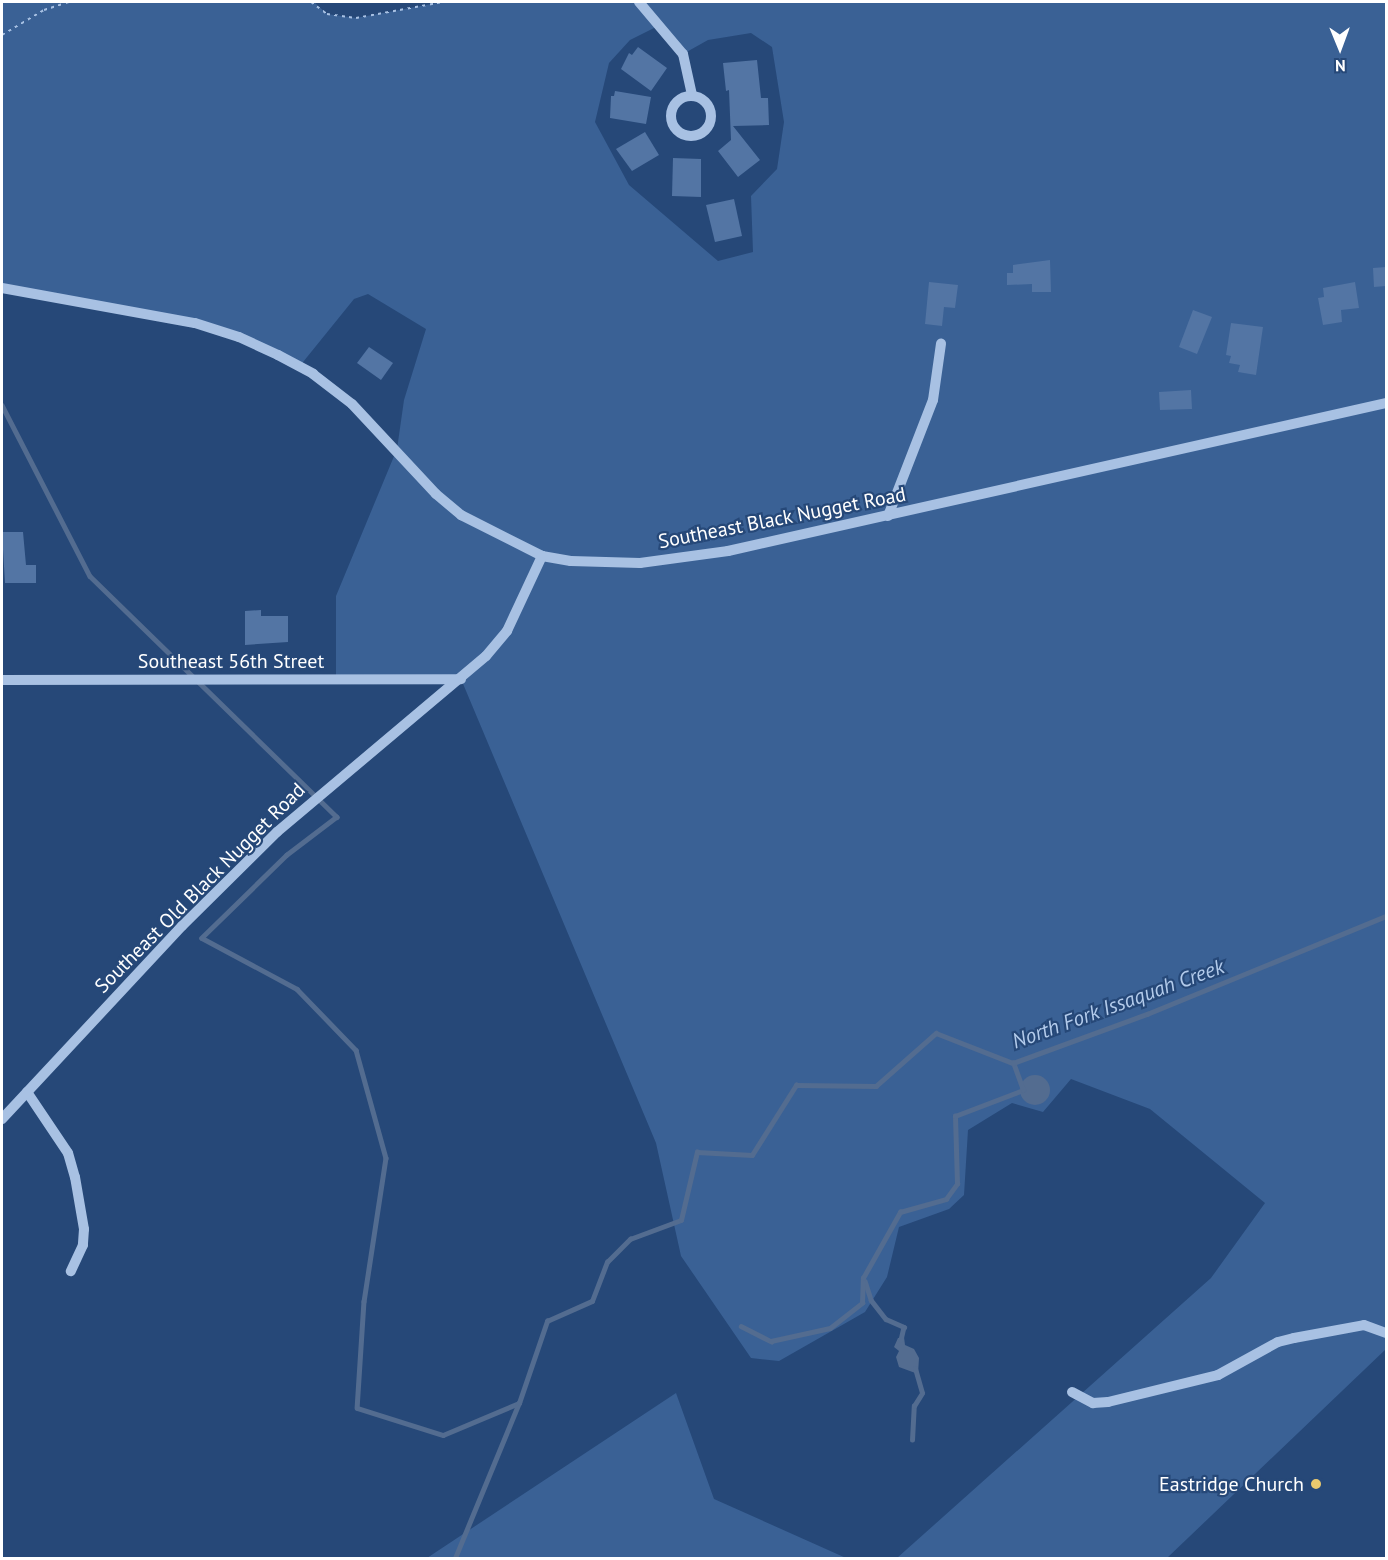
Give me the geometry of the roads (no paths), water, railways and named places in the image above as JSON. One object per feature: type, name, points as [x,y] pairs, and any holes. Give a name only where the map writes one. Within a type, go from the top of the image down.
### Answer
[{"type":"street","points":[[639,2],[683,54],[692,95]]},
{"type":"street","name":"Southeast Black Nugget Road","points":[[2,288],[195,323],[239,337],[299,367],[352,404],[436,494],[461,514],[542,556],[603,563],[658,561],[737,549],[1386,403]]},
{"type":"street","points":[[888,516],[933,400],[941,344]]},
{"type":"street","name":"Southeast Old Black Nugget Road","points":[[2,1119],[182,926],[277,832],[461,679],[507,631],[542,556]]},
{"type":"street","name":"Southeast 56th Street","points":[[2,680],[461,679]]},
{"type":"street","points":[[27,1092],[68,1153],[75,1177],[84,1229],[83,1245],[71,1271]]},
{"type":"street","points":[[1072,1392],[1093,1403],[1108,1402],[1218,1375],[1286,1340],[1364,1325],[1386,1333]]},
{"type":"waterway","points":[[2,405],[90,576],[337,817],[287,855],[202,938],[297,989],[356,1050],[386,1158],[364,1301],[357,1408],[443,1435],[519,1403]]},
{"type":"waterway","name":"North Fork Issaquah Creek","points":[[455,1558],[519,1403],[547,1321],[592,1301],[607,1262],[630,1239],[681,1220],[697,1152],[752,1155],[796,1085],[876,1086],[936,1033],[1013,1063],[1147,1014],[1386,916]]},
{"type":"waterway","points":[[741,1326],[771,1341],[830,1328],[862,1303],[863,1278],[900,1212],[946,1199],[957,1184],[955,1116],[1023,1090],[1013,1063]]},
{"type":"waterway","points":[[865,1281],[871,1300],[886,1319],[904,1327],[901,1340]]},
{"type":"waterway","points":[[912,1440],[914,1406],[922,1393],[915,1369]]},
{"type":"place","name":"Eastridge Church","points":[[1316,1484]]}]
